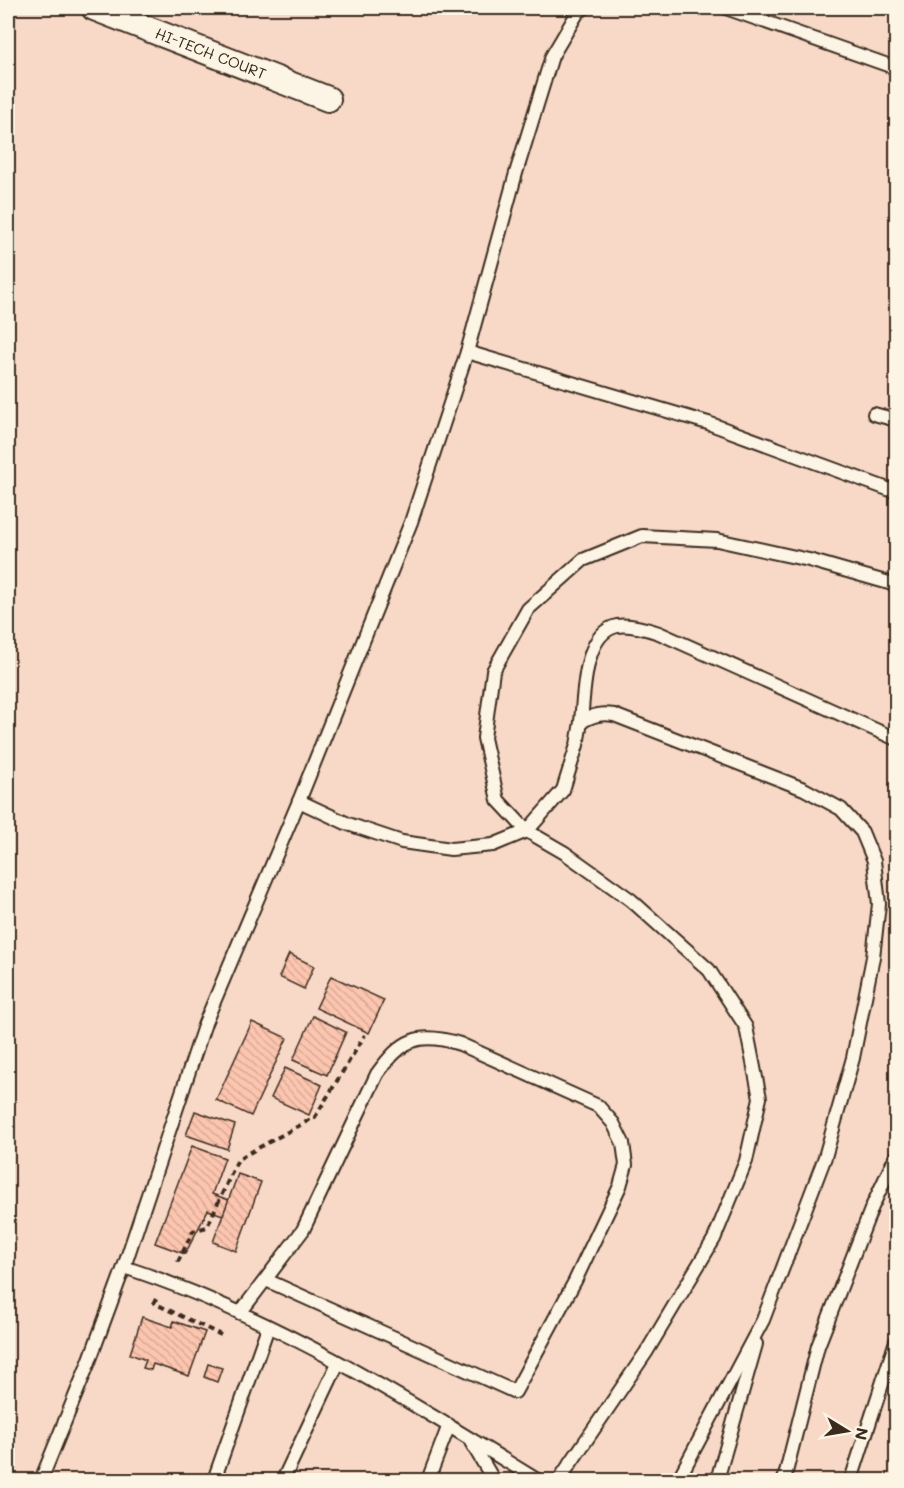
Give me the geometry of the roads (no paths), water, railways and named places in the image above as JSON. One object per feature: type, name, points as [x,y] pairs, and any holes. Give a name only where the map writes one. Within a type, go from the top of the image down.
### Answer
[{"type":"street","name":"HI-TECH COURT","points":[[94,8],[328,99]]},
{"type":"lane","points":[[41,1480],[124,1268],[205,1023],[299,801],[411,522],[467,352],[516,172],[552,56],[578,12],[584,8]]},
{"type":"lane","points":[[726,8],[897,68]]},
{"type":"lane","points":[[467,352],[708,423],[897,492]]},
{"type":"lane","points":[[874,414],[897,420]]},
{"type":"lane","points":[[559,1480],[647,1351],[714,1239],[746,1161],[760,1098],[746,1027],[709,970],[631,900],[565,853],[527,831],[498,800],[484,738],[493,670],[528,609],[583,560],[642,536],[717,540],[809,560],[897,585]]},
{"type":"lane","points":[[299,801],[348,824],[402,842],[452,849],[493,845],[527,831],[563,790],[577,745],[590,657],[601,636],[609,629],[620,626],[659,633],[897,739]]},
{"type":"lane","points":[[581,722],[591,716],[614,715],[804,789],[841,809],[862,832],[874,861],[879,904],[873,957],[854,1058],[825,1157],[763,1320],[717,1480]]},
{"type":"lane","points":[[240,1313],[303,1230],[377,1074],[392,1053],[407,1043],[426,1037],[452,1041],[578,1096],[598,1106],[613,1122],[623,1143],[626,1165],[620,1186],[575,1281],[515,1392],[266,1281]]},
{"type":"lane","points":[[784,1480],[818,1347],[872,1207],[897,1156]]},
{"type":"lane","points":[[124,1268],[166,1281],[268,1327],[338,1363],[448,1425],[537,1480]]},
{"type":"lane","points":[[678,1480],[763,1320]]},
{"type":"lane","points":[[214,1480],[268,1327]]},
{"type":"lane","points":[[851,1480],[897,1341]]},
{"type":"lane","points":[[283,1480],[338,1363]]},
{"type":"lane","points":[[428,1480],[448,1425]]},
{"type":"lane","points":[[470,1438],[492,1480]]}]
